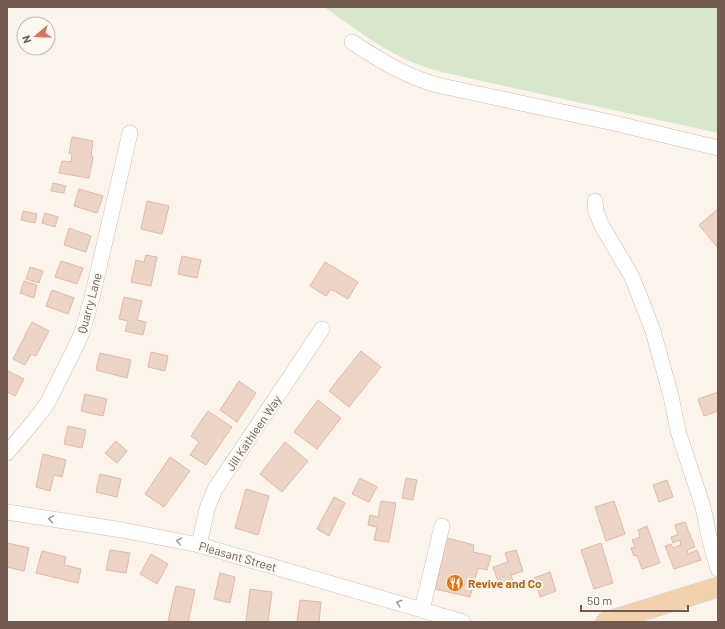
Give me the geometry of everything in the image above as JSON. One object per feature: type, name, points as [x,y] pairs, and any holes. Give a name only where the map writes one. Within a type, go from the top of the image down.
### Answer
[{"type":"main road","points":[[606,622],[718,587]]},
{"type":"street","points":[[352,42],[392,67],[414,78],[437,85],[614,123],[718,148]]},
{"type":"street","name":"Quarry Lane","points":[[7,454],[47,404],[82,332],[91,302],[130,133]]},
{"type":"street","points":[[595,201],[596,212],[602,226],[632,277],[651,324],[667,381],[678,430],[703,507],[718,569]]},
{"type":"street","name":"Jill Kathleen Way","points":[[199,545],[207,509],[215,489],[322,329]]},
{"type":"street","name":"Pleasant Street","points":[[7,512],[122,530],[199,545],[463,622]]},
{"type":"street","points":[[422,610],[442,526]]},
{"type":"green space","points":[[324,7],[718,7],[718,133],[450,74],[425,67],[391,52],[362,34]]},
{"type":"building","points":[[72,137],[93,141],[91,156],[93,157],[89,178],[59,173],[62,161],[71,162],[72,154],[69,153]]},
{"type":"building","points":[[53,183],[66,186],[64,193],[51,191]]},
{"type":"building","points":[[79,189],[103,196],[97,213],[74,206]]},
{"type":"building","points":[[147,201],[169,206],[162,234],[141,229]]},
{"type":"building","points":[[718,209],[718,248],[699,225]]},
{"type":"building","points":[[23,211],[37,214],[35,223],[21,220]]},
{"type":"building","points":[[45,213],[58,217],[55,227],[42,223]]},
{"type":"building","points":[[69,228],[91,236],[86,252],[64,245]]},
{"type":"building","points":[[146,255],[157,257],[151,286],[131,282],[136,260],[144,262]]},
{"type":"building","points":[[182,256],[201,260],[197,278],[178,274]]},
{"type":"building","points":[[61,261],[83,268],[77,284],[55,277]]},
{"type":"building","points":[[325,262],[358,282],[348,299],[331,289],[326,296],[310,286]]},
{"type":"building","points":[[30,267],[43,271],[39,283],[26,279]]},
{"type":"building","points":[[24,281],[37,285],[34,298],[20,293]]},
{"type":"building","points":[[52,290],[74,298],[68,314],[46,306]]},
{"type":"building","points":[[124,297],[142,301],[137,320],[146,322],[143,335],[125,331],[128,321],[119,319]]},
{"type":"building","points":[[32,322],[49,331],[36,356],[31,354],[25,365],[13,359]]},
{"type":"building","points":[[361,351],[381,367],[349,407],[329,391]]},
{"type":"building","points":[[151,352],[168,356],[165,371],[148,367]]},
{"type":"building","points":[[100,353],[131,360],[127,378],[96,370]]},
{"type":"building","points":[[8,371],[24,379],[15,396],[7,392]]},
{"type":"building","points":[[239,381],[256,393],[237,422],[220,410]]},
{"type":"building","points":[[718,392],[718,411],[704,416],[698,399]]},
{"type":"building","points":[[85,394],[107,399],[103,416],[81,411]]},
{"type":"building","points":[[318,400],[341,418],[317,449],[294,432]]},
{"type":"building","points":[[208,411],[232,427],[206,465],[190,455],[199,442],[191,436]]},
{"type":"building","points":[[68,426],[86,430],[82,448],[64,444]]},
{"type":"building","points":[[116,441],[127,451],[117,463],[105,453]]},
{"type":"building","points":[[285,442],[308,461],[282,492],[260,474]]},
{"type":"building","points":[[43,454],[66,460],[62,477],[54,475],[50,491],[36,487]]},
{"type":"building","points":[[170,457],[190,471],[164,507],[145,494]]},
{"type":"building","points":[[100,474],[121,479],[117,497],[96,492]]},
{"type":"building","points":[[360,478],[377,487],[369,502],[352,494]]},
{"type":"building","points":[[406,478],[417,480],[413,500],[402,498]]},
{"type":"building","points":[[667,480],[673,497],[659,502],[653,485]]},
{"type":"building","points":[[246,489],[269,496],[258,535],[235,528]]},
{"type":"building","points":[[334,497],[345,503],[329,536],[317,529]]},
{"type":"building","points":[[381,501],[396,503],[389,542],[374,540],[377,527],[368,525],[370,515],[378,517]]},
{"type":"building","points":[[614,501],[625,534],[606,541],[595,507]]},
{"type":"building","points":[[685,522],[695,547],[687,550],[688,554],[697,550],[701,560],[674,569],[665,546],[671,544],[673,548],[681,545],[680,540],[673,543],[671,537],[678,535],[675,525]]},
{"type":"building","points":[[647,526],[660,563],[642,569],[637,555],[634,556],[631,548],[635,547],[632,540],[640,537],[638,530]]},
{"type":"building","points":[[447,538],[474,545],[473,552],[491,556],[487,570],[478,568],[470,597],[435,589]]},
{"type":"building","points":[[7,543],[29,548],[24,571],[7,567]]},
{"type":"building","points":[[601,543],[613,583],[594,589],[581,550]]},
{"type":"building","points":[[110,550],[130,553],[126,573],[106,570]]},
{"type":"building","points":[[516,550],[523,571],[511,575],[514,583],[500,587],[493,567],[508,562],[505,553]]},
{"type":"building","points":[[42,551],[66,557],[64,565],[81,569],[78,583],[36,573]]},
{"type":"building","points":[[151,554],[168,564],[157,584],[140,574]]},
{"type":"building","points":[[550,572],[556,591],[540,597],[534,578]]},
{"type":"building","points":[[220,573],[235,577],[230,603],[214,599]]},
{"type":"building","points":[[176,586],[195,590],[188,622],[168,621]]},
{"type":"building","points":[[250,589],[272,592],[268,622],[246,622]]},
{"type":"building","points":[[300,600],[321,602],[319,622],[297,622]]},
{"type":"place","name":"Revive and Co","points":[[455,583]]}]
